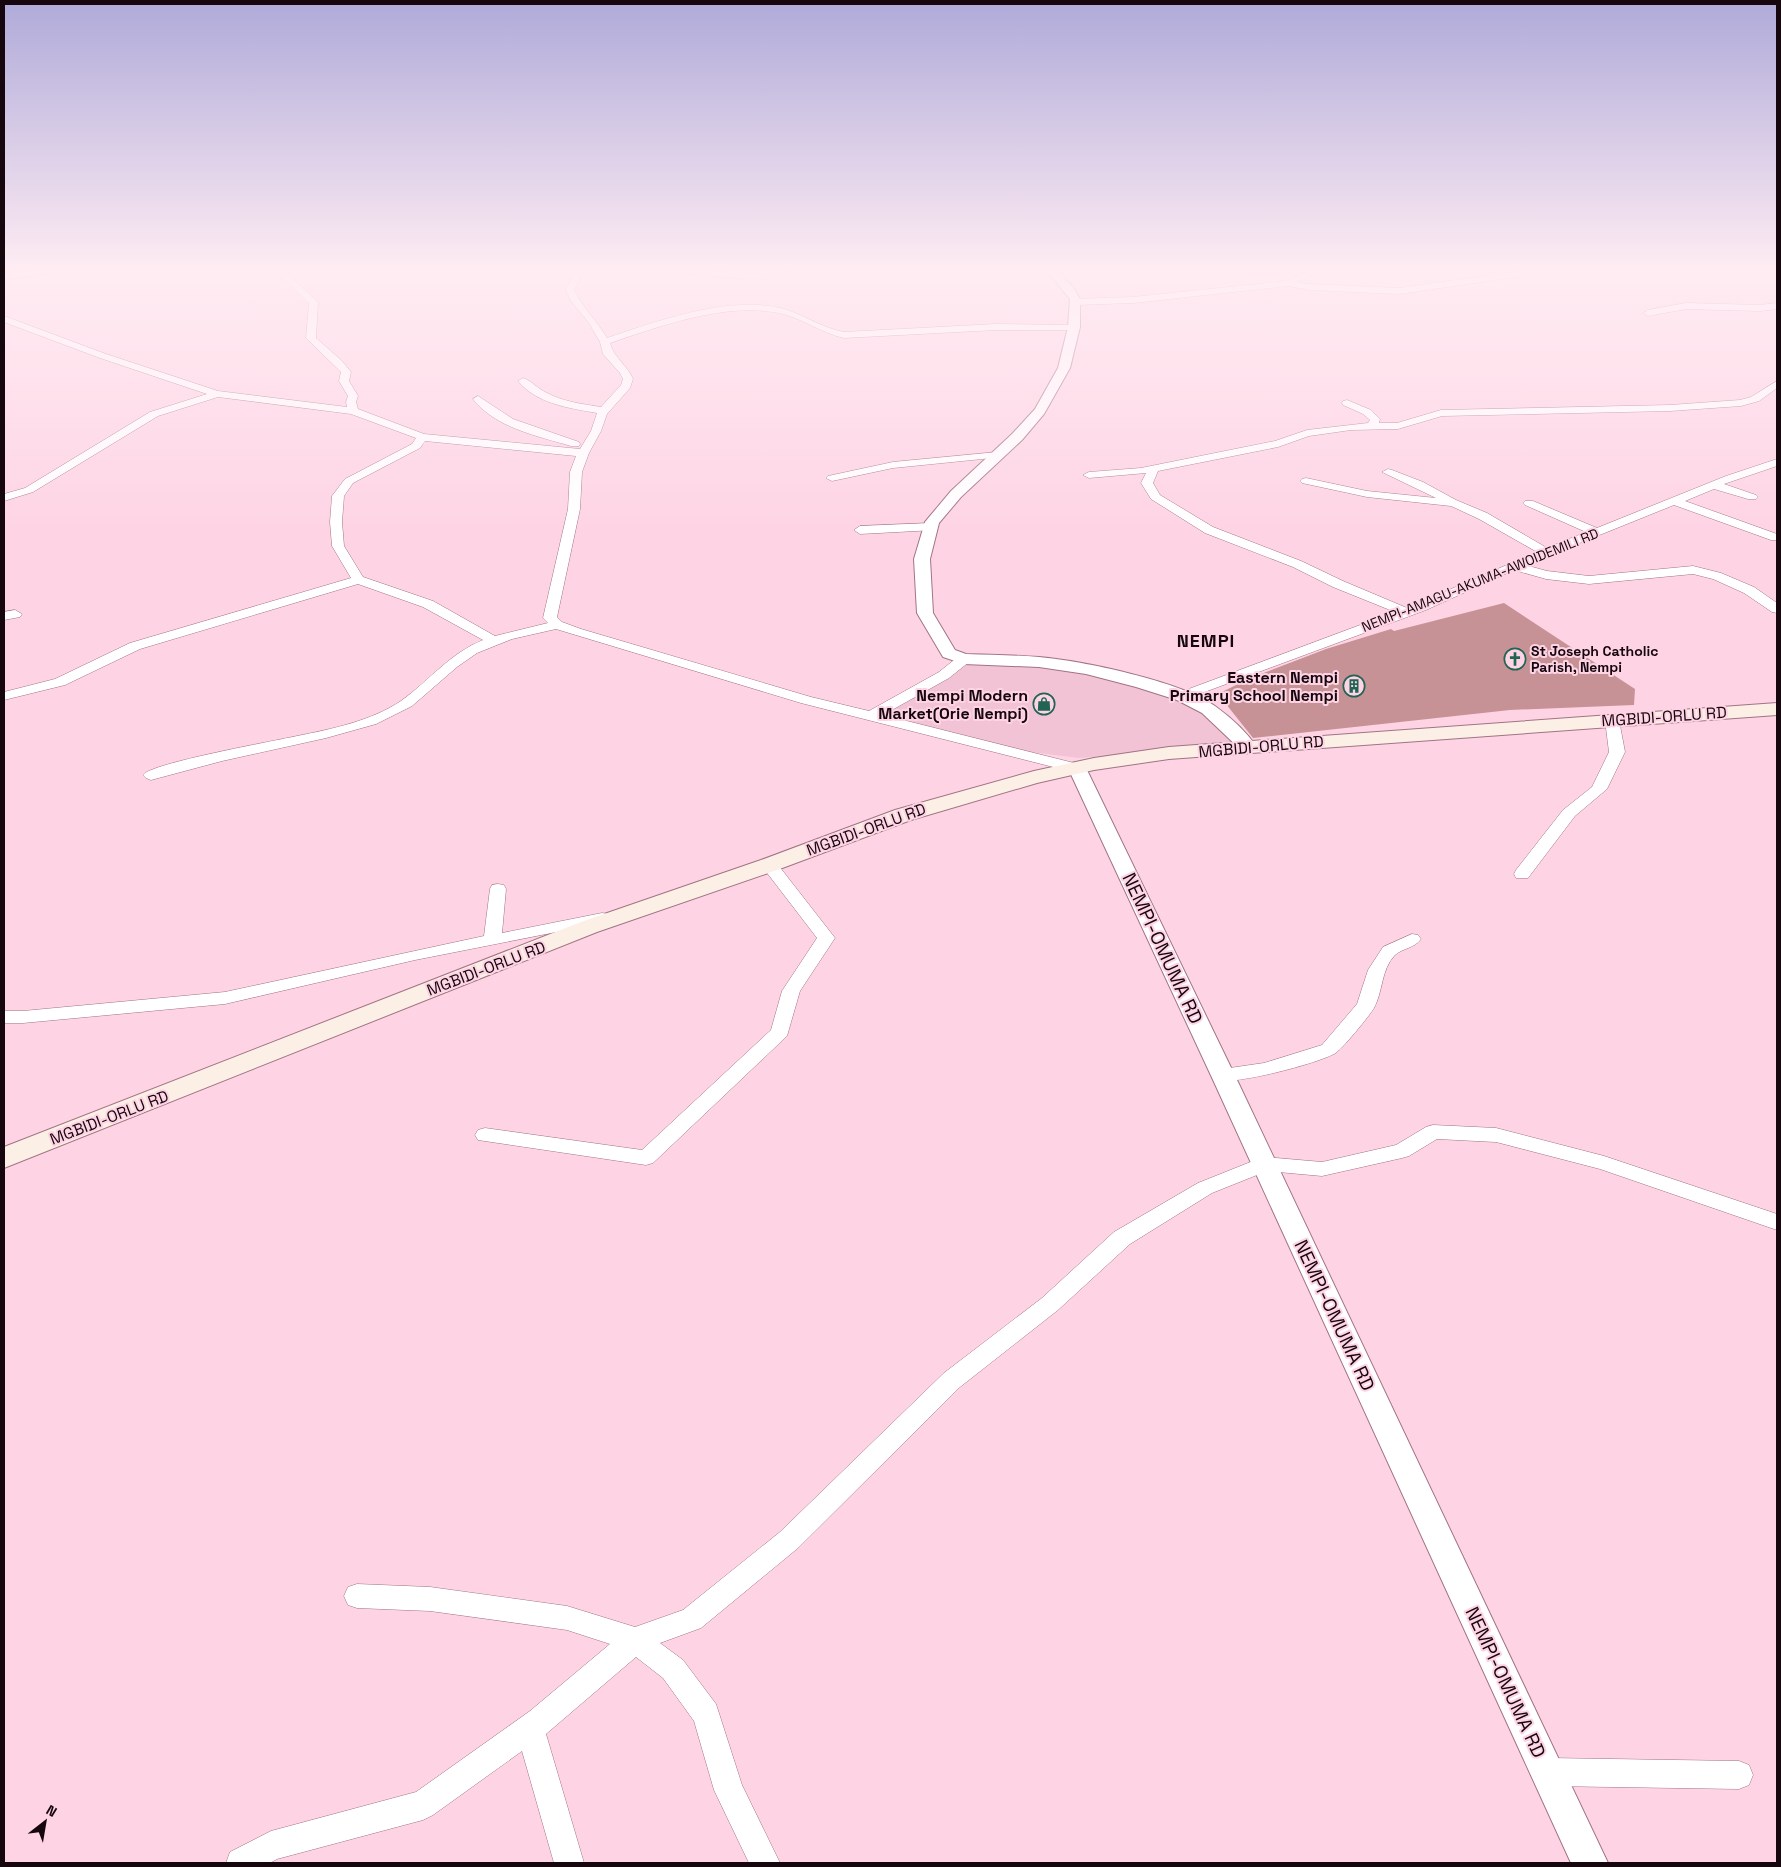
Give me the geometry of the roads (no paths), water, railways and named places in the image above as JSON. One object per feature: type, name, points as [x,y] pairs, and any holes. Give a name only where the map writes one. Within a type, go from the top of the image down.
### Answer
[{"type":"main road","name":"MGBIDI-ORLU RD","points":[[4,1158],[632,912],[769,865],[902,815],[1034,777],[1169,753],[1777,709]]},
{"type":"street","points":[[103,356],[217,394],[353,411],[422,437],[584,450]]},
{"type":"street","points":[[330,356],[346,372],[344,381],[353,396],[351,402],[353,411]]},
{"type":"street","points":[[610,356],[625,372],[628,379],[626,386],[604,411],[596,431],[584,450],[576,472],[574,509],[550,618],[557,625],[806,700],[1077,768]]},
{"type":"street","points":[[1067,356],[1064,368],[1040,411],[944,507],[930,527],[922,559],[925,613],[949,653],[964,659],[1039,662],[1142,683],[1183,696],[1208,709],[1247,746]]},
{"type":"street","points":[[523,381],[532,390],[558,403],[604,411]]},
{"type":"street","points":[[1089,475],[1141,471],[1278,444],[1307,433],[1351,427],[1398,426],[1442,413],[1670,408],[1741,403],[1755,399],[1777,384]]},
{"type":"street","points":[[4,498],[29,490],[154,414],[217,394]]},
{"type":"street","points":[[478,399],[484,408],[502,419],[584,450]]},
{"type":"street","points":[[1347,403],[1367,412],[1375,418],[1373,426]]},
{"type":"street","points":[[358,580],[338,546],[336,522],[338,496],[349,481],[416,446],[422,437]]},
{"type":"street","points":[[832,478],[850,472],[886,465],[998,455]]},
{"type":"street","name":"NEMPI-AMAGU-AKUMA-AWOIDEMILI RD","points":[[1183,696],[1407,612],[1546,552],[1777,462]]},
{"type":"street","points":[[1147,483],[1154,468]]},
{"type":"street","points":[[1388,472],[1445,496],[1453,503],[1492,521],[1546,552]]},
{"type":"street","points":[[1114,473],[1147,483],[1155,497],[1179,514],[1208,530],[1297,564],[1338,584],[1407,612]]},
{"type":"street","points":[[1306,481],[1367,494],[1453,503]]},
{"type":"street","points":[[1714,485],[1752,496]]},
{"type":"street","points":[[1675,501],[1775,537]]},
{"type":"street","points":[[1529,503],[1597,532]]},
{"type":"street","points":[[860,530],[930,527]]},
{"type":"street","points":[[1513,566],[1546,576],[1589,580],[1693,570],[1717,576],[1749,590],[1777,609]]},
{"type":"street","points":[[4,696],[60,682],[135,646],[358,580],[428,604],[494,641]]},
{"type":"street","points":[[151,775],[202,760],[320,737],[363,724],[389,714],[421,691],[461,657],[494,641],[557,625]]},
{"type":"street","points":[[871,716],[944,675],[964,659]]},
{"type":"street","points":[[1522,874],[1569,813],[1599,789],[1616,752],[1612,720]]},
{"type":"street","name":"NEMPI-OMUMA RD","points":[[1077,768],[1223,1075],[1590,1863]]},
{"type":"street","points":[[485,1135],[646,1158],[780,1032],[791,991],[826,938],[769,865]]},
{"type":"street","points":[[492,940],[498,889]]},
{"type":"street","points":[[4,1017],[51,1015],[224,998],[632,912]]},
{"type":"street","points":[[1223,1075],[1265,1069],[1329,1049],[1366,1006],[1377,970],[1389,951],[1412,940]]},
{"type":"street","points":[[241,1863],[271,1846],[423,1805],[530,1728],[635,1640],[692,1619],[789,1540],[952,1380],[1050,1304],[1122,1238],[1205,1188],[1264,1164],[1322,1168],[1402,1152],[1433,1132],[1496,1135],[1604,1163],[1777,1222]]},
{"type":"street","points":[[358,1596],[430,1599],[567,1618],[635,1640],[673,1669],[706,1714],[729,1790],[765,1863]]},
{"type":"street","points":[[530,1728],[569,1863]]},
{"type":"street","points":[[1548,1772],[1739,1774]]},
{"type":"place","name":"St Joseph Catholic Parish, Nempi","points":[[1515,659]]},
{"type":"place","name":"Eastern Nempi Primary School Nempi","points":[[1354,686]]},
{"type":"place","name":"Nempi Modern Market(Orie Nempi)","points":[[1044,704]]},
{"type":"district","name":"NEMPI","points":[[1206,641]]}]
